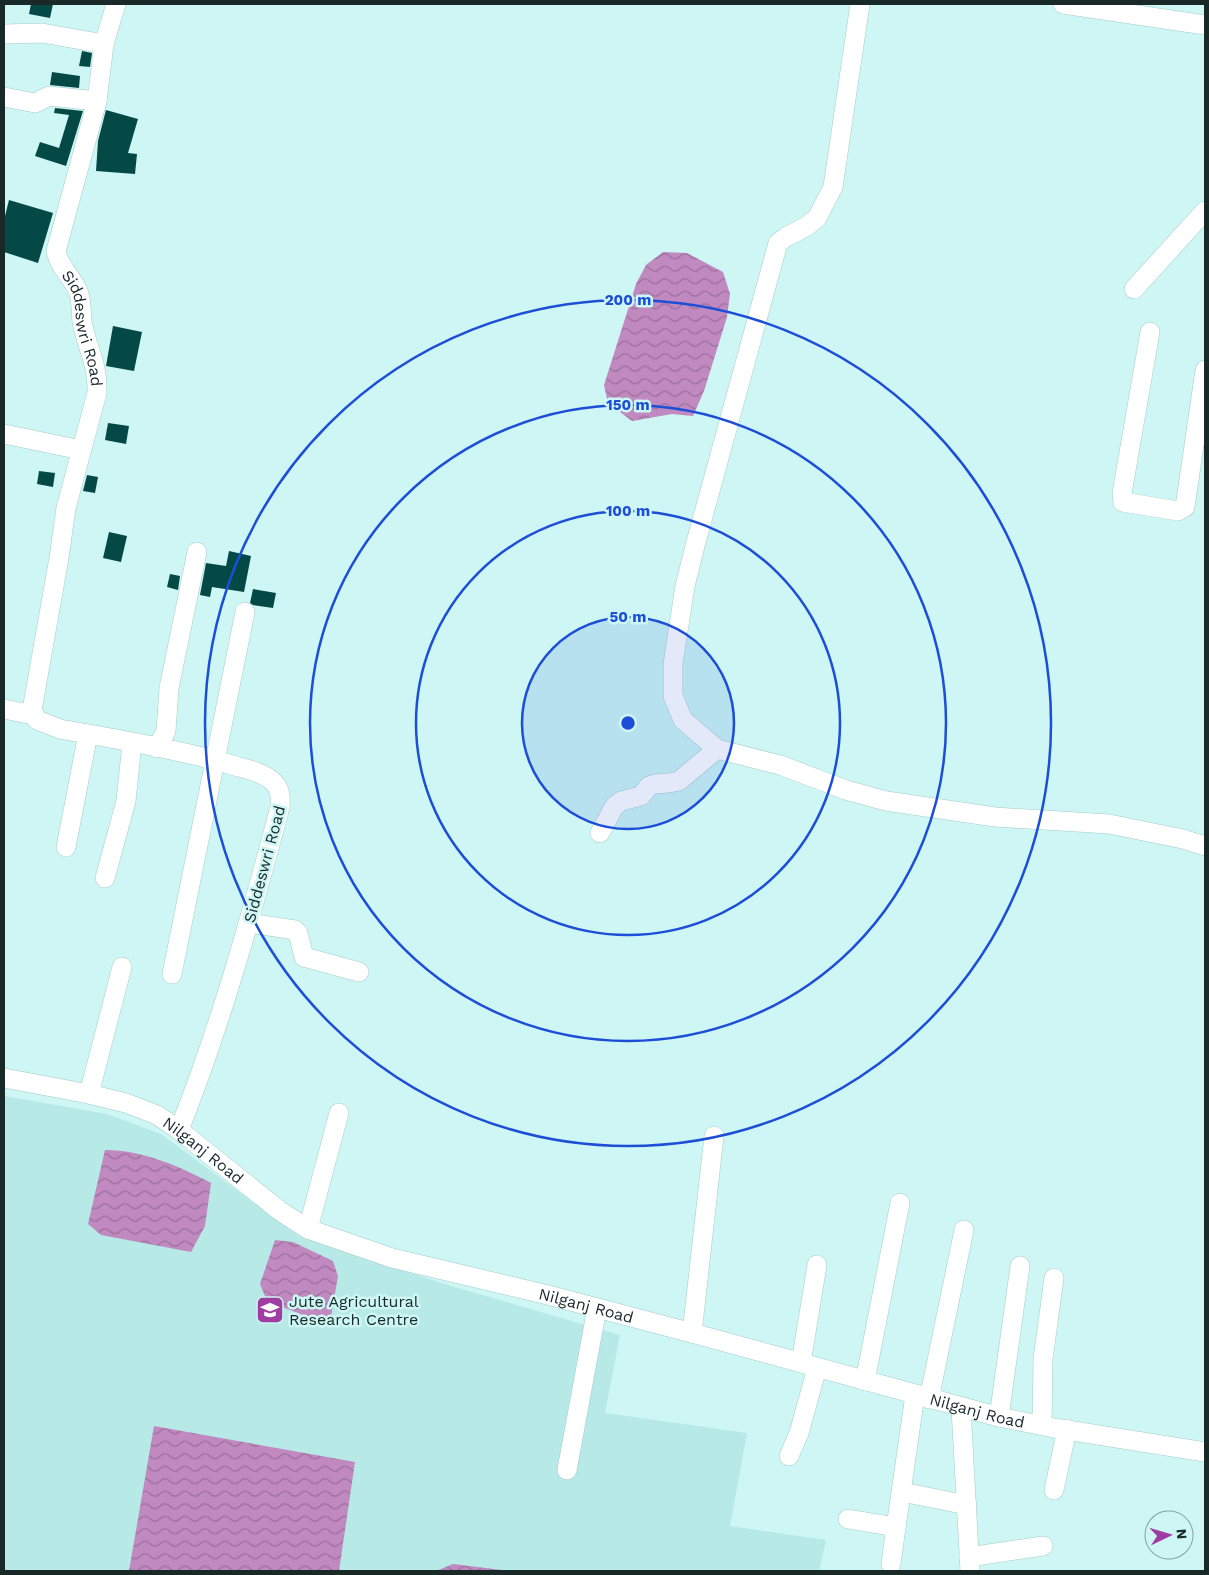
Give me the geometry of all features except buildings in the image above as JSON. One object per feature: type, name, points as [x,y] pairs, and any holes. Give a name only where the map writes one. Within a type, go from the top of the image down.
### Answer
[{"type":"street","name":"Siddeswri Road","points":[[33,715],[32,706],[59,558],[66,508],[97,392],[98,377],[82,322],[80,294],[58,260],[56,251],[97,101],[104,44],[116,4]]},
{"type":"street","points":[[860,4],[833,187],[817,218],[778,243],[685,586],[673,664],[673,696],[683,720],[717,749],[780,765],[846,790],[886,801],[995,817],[1110,824],[1183,839],[1205,846]]},
{"type":"street","points":[[1063,4],[1205,25]]},
{"type":"street","points":[[4,34],[42,33],[104,44]]},
{"type":"street","points":[[4,96],[35,103],[49,96],[97,101]]},
{"type":"street","points":[[1134,289],[1205,211]]},
{"type":"street","points":[[1150,332],[1122,493],[1123,502],[1178,510],[1185,507],[1205,370]]},
{"type":"street","points":[[4,434],[81,450]]},
{"type":"street","points":[[157,748],[166,730],[169,688],[197,552]]},
{"type":"street","points":[[172,974],[244,612]]},
{"type":"street","name":"Siddeswri Road","points":[[4,709],[33,715],[43,723],[60,729],[214,760],[260,773],[278,787],[281,798],[280,807],[249,922],[199,1078],[180,1130]]},
{"type":"street","points":[[66,847],[88,734]]},
{"type":"street","points":[[105,878],[126,801],[132,743]]},
{"type":"street","points":[[600,833],[614,807],[621,801],[641,796],[652,785],[679,780],[717,749]]},
{"type":"street","points":[[249,922],[295,930],[298,933],[304,957],[359,972]]},
{"type":"street","points":[[89,1094],[122,967]]},
{"type":"street","name":"Nilganj Road","points":[[4,1078],[89,1094],[142,1109],[180,1130],[280,1211],[308,1229],[392,1258],[692,1333],[961,1408],[1067,1430],[1205,1452]]},
{"type":"street","points":[[308,1229],[340,1113]]},
{"type":"street","points":[[692,1333],[714,1136]]},
{"type":"street","points":[[865,1381],[900,1204]]},
{"type":"street","points":[[891,1564],[902,1492],[922,1397],[964,1230]]},
{"type":"street","points":[[789,1456],[799,1433],[809,1366],[817,1265]]},
{"type":"street","points":[[999,1417],[1020,1266]]},
{"type":"street","points":[[1042,1425],[1043,1359],[1054,1278]]},
{"type":"street","points":[[567,1470],[597,1308]]},
{"type":"street","points":[[961,1408],[970,1564],[1042,1546]]},
{"type":"street","points":[[1054,1490],[1067,1430]]},
{"type":"street","points":[[902,1492],[967,1506]]},
{"type":"street","points":[[848,1519],[896,1526]]},
{"type":"shaded area","name":"Jute Agricultural Research Centre","points":[[4,1096],[107,1114],[161,1134],[300,1237],[451,1286],[620,1335],[605,1413],[747,1433],[730,1526],[826,1540],[819,1571],[4,1571]]},
{"type":"water","points":[[663,252],[687,253],[723,272],[730,294],[727,317],[704,391],[693,416],[672,414],[632,421],[608,403],[604,385],[636,284],[646,265]]},
{"type":"water","points":[[105,1150],[133,1153],[160,1160],[211,1183],[205,1226],[191,1252],[101,1235],[88,1224]]},
{"type":"water","points":[[275,1240],[293,1242],[333,1261],[338,1276],[331,1317],[311,1318],[267,1301],[260,1284]]},
{"type":"water","points":[[154,1426],[355,1462],[339,1571],[129,1571]]},
{"type":"water","points":[[453,1564],[502,1570],[502,1571],[436,1571]]},
{"type":"place","name":"Jute Agricultural Research Centre","points":[[270,1310]]}]
